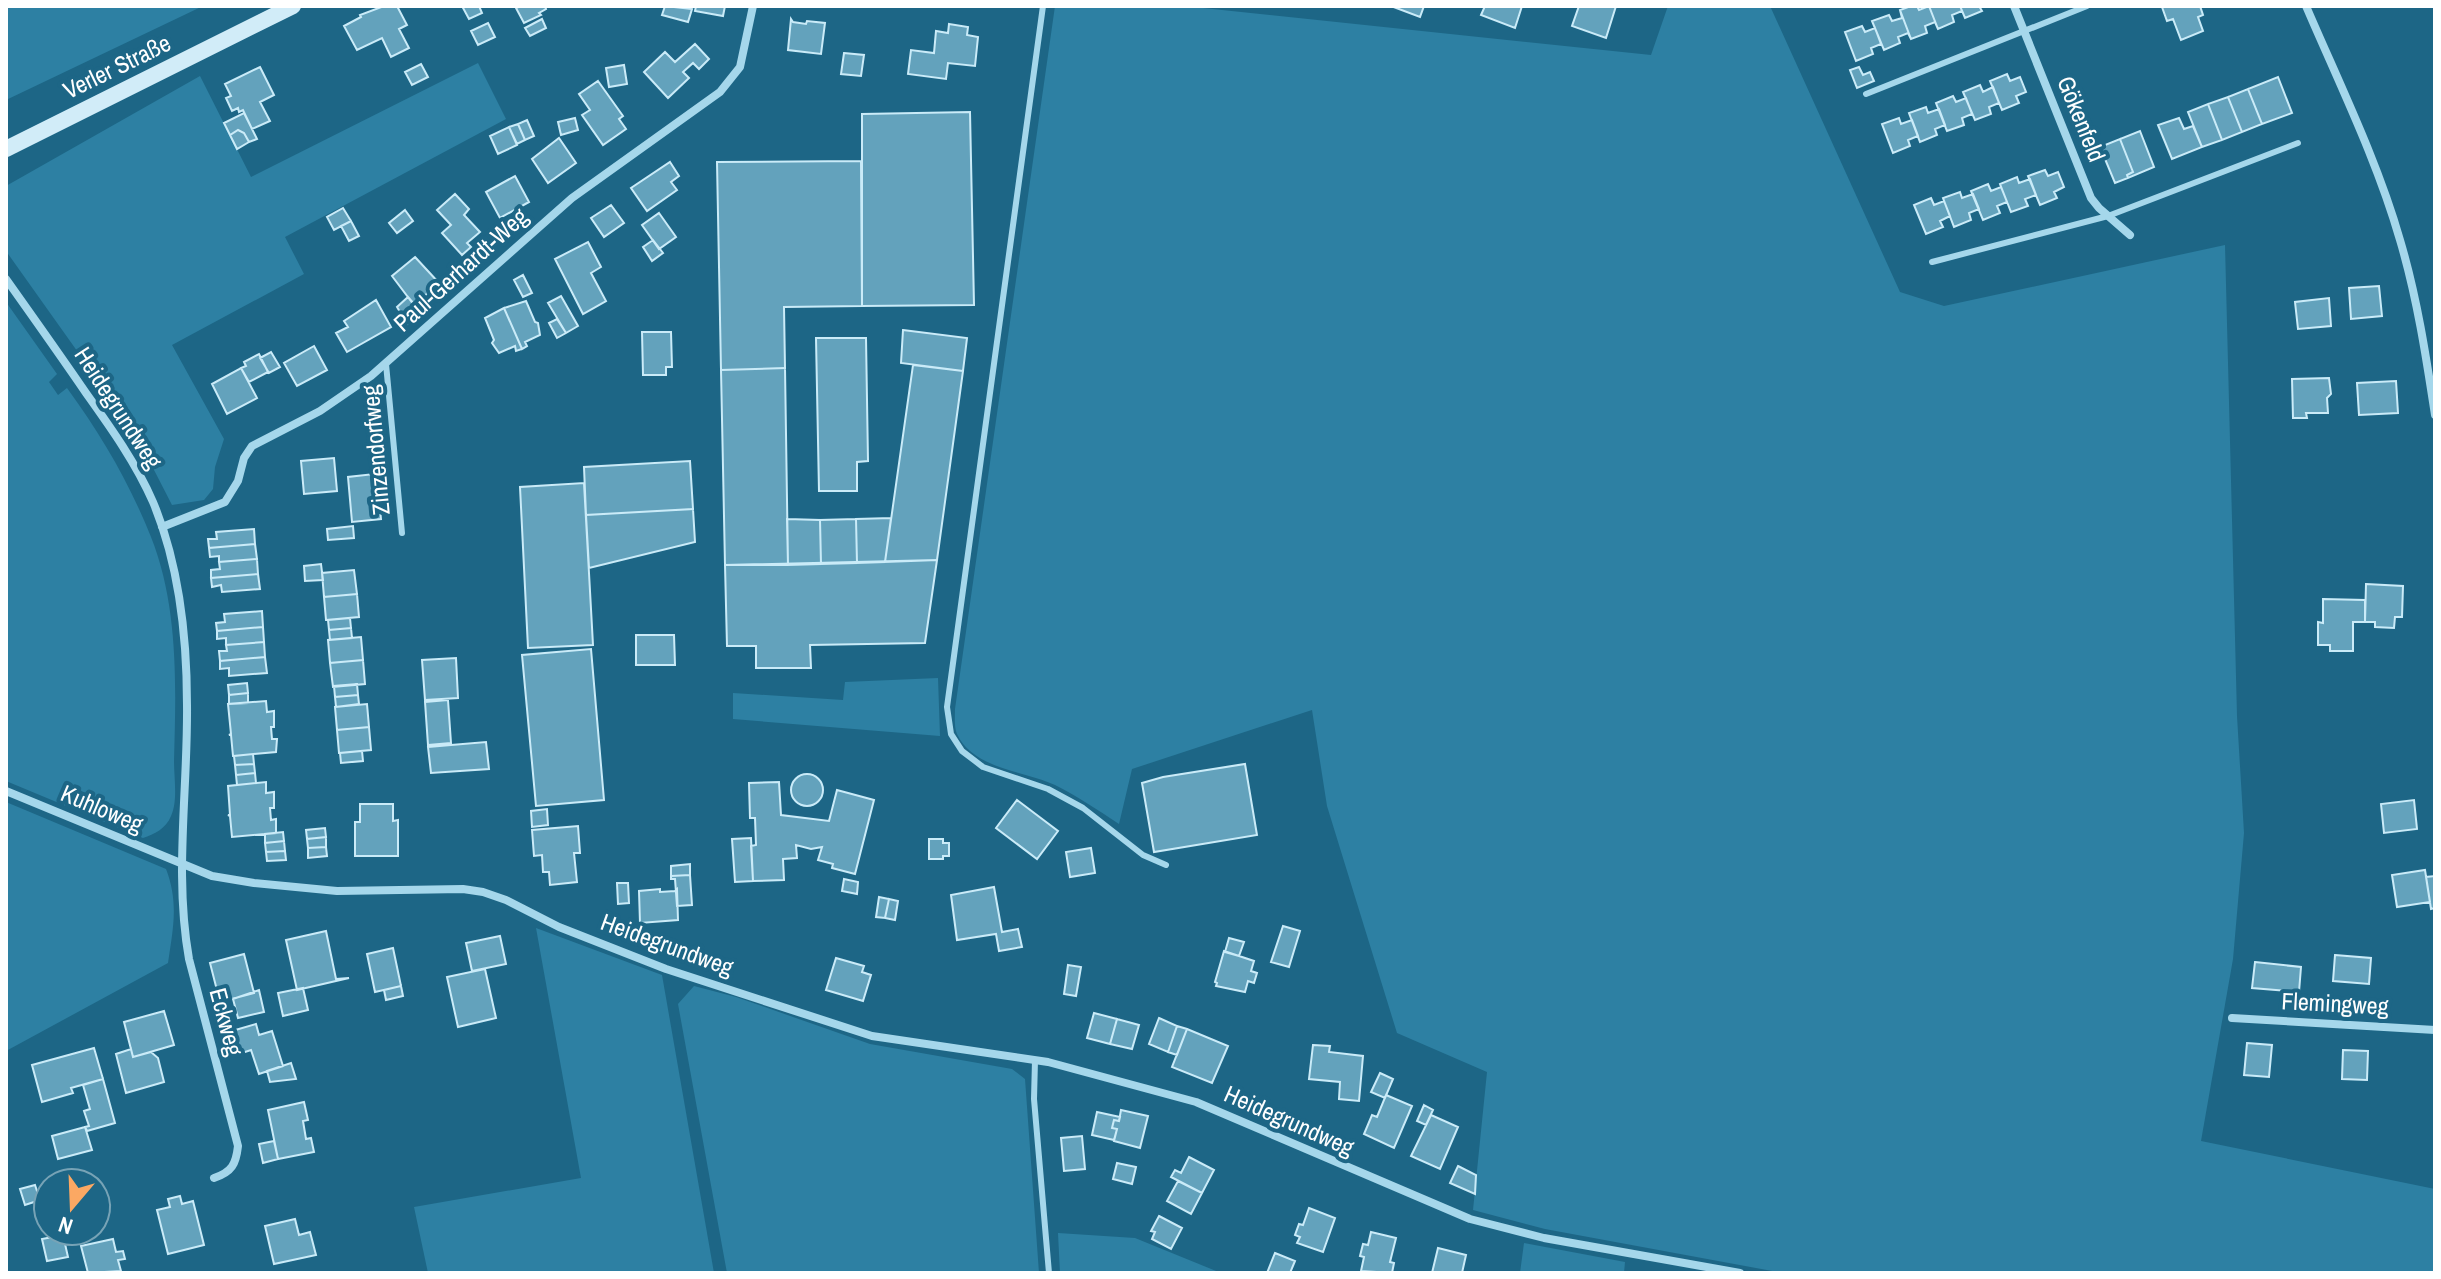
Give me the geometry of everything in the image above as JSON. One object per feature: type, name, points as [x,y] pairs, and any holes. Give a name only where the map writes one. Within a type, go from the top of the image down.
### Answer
[{"type":"main road","name":"Verler Straße","points":[[6,149],[293,6]]},
{"type":"street","name":"Paul-Gerhardt-Weg","points":[[162,527],[225,502],[238,481],[244,458],[252,446],[320,411],[386,364],[572,198],[720,92],[740,67],[753,6]]},
{"type":"street","name":"Gökenfeld","points":[[2014,6],[2091,198],[2130,235]]},
{"type":"street","points":[[2306,6],[2366,147],[2399,237],[2413,288],[2435,415]]},
{"type":"street","name":"Heidegrundweg","points":[[6,279],[121,442],[162,527],[178,597],[185,666],[187,703],[182,864],[234,881],[337,891],[463,889],[483,892],[559,927],[666,969],[872,1036],[1035,1060],[1196,1102],[1470,1219],[1544,1238],[1740,1273]]},
{"type":"street","name":"Kuhloweg","points":[[6,791],[182,864]]},
{"type":"street","name":"Eckweg","points":[[182,864],[182,913],[189,959],[238,1146],[235,1163],[228,1173],[214,1178]]},
{"type":"street","name":"Flemingweg","points":[[2232,1018],[2435,1030]]},
{"type":"lane","points":[[1043,6],[947,707],[951,734],[962,751],[983,767],[1048,789],[1083,808],[1143,855],[1166,865]]},
{"type":"lane","points":[[1866,94],[2087,6]]},
{"type":"lane","points":[[1932,262],[2108,216],[2298,143]]},
{"type":"lane","name":"Zinzendorfweg","points":[[386,364],[402,533]]},
{"type":"lane","points":[[1035,1060],[1034,1099],[1049,1273]]},
{"type":"shaded area","points":[[6,6],[203,6],[6,100]]},
{"type":"shaded area","points":[[1055,6],[1184,6],[1651,55],[1668,6],[1770,6],[1900,292],[1944,306],[2225,245],[2237,716],[2244,833],[2233,959],[2201,1141],[2435,1189],[2435,1273],[1783,1273],[1545,1229],[1473,1210],[1487,1072],[1397,1033],[1327,806],[1312,710],[1132,769],[1119,824],[1055,785],[987,762],[965,746],[956,731],[955,709]]},
{"type":"shaded area","points":[[478,63],[506,119],[285,237],[304,274],[172,345],[224,439],[215,467],[213,489],[204,500],[172,505],[134,431],[6,251],[6,186],[200,76],[251,177]]},
{"type":"shaded area","points":[[6,302],[57,374],[49,382],[58,395],[67,388],[114,460],[143,517],[160,564],[174,648],[175,796],[169,821],[143,838],[6,781]]},
{"type":"shaded area","points":[[938,678],[940,736],[733,719],[733,693],[843,700],[845,682]]},
{"type":"shaded area","points":[[6,802],[166,869],[174,916],[168,963],[6,1051]]},
{"type":"shaded area","points":[[536,928],[662,975],[714,1273],[428,1273],[414,1207],[581,1178]]},
{"type":"shaded area","points":[[694,986],[736,997],[870,1044],[1012,1069],[1025,1079],[1039,1273],[727,1273],[678,1004]]},
{"type":"shaded area","points":[[1058,1233],[1135,1238],[1221,1273],[1060,1273]]},
{"type":"shaded area","points":[[1524,1243],[1625,1262],[1624,1273],[1520,1273]]},
{"type":"building","points":[[384,6],[397,6],[407,25],[399,29],[409,48],[391,57],[382,38],[357,50],[344,26],[360,15]]},
{"type":"building","points":[[462,6],[479,6],[482,13],[469,19]]},
{"type":"building","points":[[545,6],[546,9],[524,23],[516,8]]},
{"type":"building","points":[[665,6],[692,9],[688,22],[662,15]]},
{"type":"building","points":[[696,6],[725,6],[723,16],[695,11]]},
{"type":"building","points":[[1391,6],[1424,6],[1420,17]]},
{"type":"building","points":[[1485,6],[1522,6],[1515,28],[1481,15]]},
{"type":"building","points":[[1579,6],[1616,6],[1606,38],[1572,26]]},
{"type":"building","points":[[1917,6],[1919,10],[1929,6],[1938,29],[1935,22],[1925,26],[1927,33],[1911,39],[1900,10]]},
{"type":"building","points":[[1929,6],[1960,6],[1962,11],[1952,15],[1954,22],[1938,29]]},
{"type":"building","points":[[1960,6],[1979,6],[1982,11],[1965,18]]},
{"type":"building","points":[[2200,6],[2203,15],[2198,17],[2203,31],[2181,40],[2173,19],[2167,21],[2162,7]]},
{"type":"building","points":[[1900,10],[1911,39],[1908,33],[1898,37],[1900,43],[1884,50],[1872,21],[1889,15],[1892,21],[1902,18]]},
{"type":"building","points":[[542,19],[546,28],[530,36],[525,28]]},
{"type":"building","points":[[791,19],[806,24],[807,21],[825,23],[821,54],[788,50]]},
{"type":"building","points":[[488,23],[495,37],[478,45],[471,31]]},
{"type":"building","points":[[949,24],[968,27],[967,35],[978,37],[975,66],[948,63],[946,79],[908,74],[911,50],[934,53],[936,31],[948,33]]},
{"type":"building","points":[[1862,26],[1865,32],[1875,28],[1881,44],[1871,48],[1873,54],[1856,61],[1845,32]]},
{"type":"building","points":[[695,44],[709,59],[699,69],[693,63],[683,72],[689,78],[668,98],[644,72],[665,52],[675,62]]},
{"type":"building","points":[[844,53],[864,55],[861,76],[841,74]]},
{"type":"building","points":[[421,64],[428,77],[412,85],[405,72]]},
{"type":"building","points":[[624,65],[627,84],[609,87],[606,68]]},
{"type":"building","points":[[260,67],[274,95],[260,102],[270,121],[252,129],[243,110],[239,112],[238,108],[232,111],[226,98],[231,96],[225,84]]},
{"type":"building","points":[[1859,67],[1863,75],[1870,72],[1874,81],[1857,88],[1850,70]]},
{"type":"building","points":[[2007,74],[2010,81],[2020,77],[2026,92],[2016,96],[2019,103],[2002,110],[1990,81]]},
{"type":"building","points":[[2278,77],[2292,113],[2262,124],[2248,89]]},
{"type":"building","points":[[598,81],[623,116],[619,119],[626,129],[603,145],[582,115],[590,110],[579,94]]},
{"type":"building","points":[[1980,85],[1983,92],[1993,87],[1999,103],[1989,107],[1991,114],[1975,120],[1963,92]]},
{"type":"building","points":[[2248,89],[2262,124],[2242,132],[2228,97]]},
{"type":"building","points":[[1953,96],[1956,102],[1966,98],[1972,114],[1962,118],[1964,125],[1947,131],[1936,103]]},
{"type":"building","points":[[2228,97],[2242,132],[2222,140],[2208,104]]},
{"type":"building","points":[[2208,104],[2222,140],[2202,147],[2188,112]]},
{"type":"building","points":[[1926,107],[1928,113],[1939,109],[1945,125],[1935,129],[1937,135],[1920,142],[1909,113]]},
{"type":"building","points":[[970,112],[974,305],[862,306],[862,114]]},
{"type":"building","points":[[244,113],[257,139],[249,142],[238,130],[230,135],[224,123]]},
{"type":"building","points":[[575,118],[578,130],[561,135],[558,122]]},
{"type":"building","points":[[1899,118],[1901,124],[1912,120],[1918,136],[1908,140],[1910,146],[1893,153],[1882,124]]},
{"type":"building","points":[[2179,118],[2184,129],[2193,126],[2202,147],[2172,159],[2158,125]]},
{"type":"building","points":[[527,120],[534,136],[525,140],[518,124]]},
{"type":"building","points":[[518,124],[525,140],[517,144],[509,127]]},
{"type":"building","points":[[509,127],[517,145],[498,154],[490,136]]},
{"type":"building","points":[[238,130],[249,142],[237,149],[230,135]]},
{"type":"building","points":[[2140,131],[2154,167],[2128,178],[2127,175],[2133,172],[2120,139]]},
{"type":"building","points":[[559,138],[576,163],[548,183],[532,159]]},
{"type":"building","points":[[2120,139],[2133,172],[2127,175],[2128,178],[2115,183],[2100,147]]},
{"type":"building","points":[[861,161],[862,306],[784,307],[785,368],[721,370],[717,162]]},
{"type":"building","points":[[670,162],[679,176],[671,182],[677,190],[647,211],[631,188]]},
{"type":"building","points":[[2045,170],[2048,176],[2058,172],[2064,187],[2054,192],[2057,198],[2040,205],[2028,176]]},
{"type":"building","points":[[515,176],[529,202],[500,218],[486,192]]},
{"type":"building","points":[[2017,177],[2019,183],[2030,179],[2036,195],[2025,199],[2028,206],[2011,212],[2000,184]]},
{"type":"building","points":[[1988,184],[1991,191],[2001,187],[2007,202],[1997,206],[2000,213],[1983,220],[1971,191]]},
{"type":"building","points":[[1960,192],[1962,198],[1973,194],[1979,209],[1969,213],[1971,220],[1954,227],[1943,198]]},
{"type":"building","points":[[455,194],[469,209],[464,215],[480,232],[467,243],[471,247],[462,255],[442,233],[451,225],[437,210]]},
{"type":"building","points":[[1931,198],[1934,205],[1944,201],[1950,216],[1940,221],[1943,227],[1926,234],[1914,205]]},
{"type":"building","points":[[611,205],[624,223],[604,237],[591,218]]},
{"type":"building","points":[[343,208],[351,221],[334,230],[327,217]]},
{"type":"building","points":[[405,210],[413,221],[397,233],[389,223]]},
{"type":"building","points":[[659,213],[676,237],[659,249],[642,225]]},
{"type":"building","points":[[351,221],[359,236],[349,241],[341,226]]},
{"type":"building","points":[[653,240],[663,253],[652,261],[643,247]]},
{"type":"building","points":[[588,242],[601,267],[591,273],[606,301],[583,314],[555,259]]},
{"type":"building","points":[[415,257],[439,283],[414,305],[392,276]]},
{"type":"building","points":[[523,275],[532,293],[523,297],[514,280]]},
{"type":"building","points":[[2379,286],[2382,316],[2351,319],[2349,288]]},
{"type":"building","points":[[561,296],[578,326],[566,333],[548,303]]},
{"type":"building","points":[[408,297],[421,312],[407,324],[397,307]]},
{"type":"building","points":[[2329,298],[2331,326],[2298,329],[2295,302]]},
{"type":"building","points":[[376,300],[391,327],[347,352],[336,333],[348,327],[344,321]]},
{"type":"building","points":[[526,301],[538,323],[540,335],[525,342],[527,346],[522,349],[504,308]]},
{"type":"building","points":[[504,308],[522,349],[516,351],[515,346],[499,353],[492,343],[494,340],[485,318]]},
{"type":"building","points":[[557,319],[566,333],[557,338],[549,323]]},
{"type":"building","points":[[903,330],[967,338],[963,371],[901,363]]},
{"type":"building","points":[[642,332],[671,332],[672,367],[666,367],[666,375],[643,375]]},
{"type":"building","points":[[816,338],[866,338],[868,461],[857,462],[857,491],[819,491]]},
{"type":"building","points":[[314,346],[327,370],[297,386],[284,363]]},
{"type":"building","points":[[271,352],[280,367],[269,373],[260,358]]},
{"type":"building","points":[[259,354],[268,372],[249,382],[241,368],[246,366],[244,362]]},
{"type":"building","points":[[913,365],[963,371],[937,560],[885,562]]},
{"type":"building","points":[[241,368],[257,398],[227,414],[212,384]]},
{"type":"building","points":[[785,368],[788,565],[725,565],[721,370]]},
{"type":"building","points":[[2329,378],[2331,394],[2327,398],[2328,413],[2306,413],[2307,418],[2293,418],[2292,379]]},
{"type":"building","points":[[2396,381],[2398,413],[2359,415],[2357,383]]},
{"type":"building","points":[[334,458],[337,491],[304,494],[301,461]]},
{"type":"building","points":[[690,461],[693,509],[586,515],[584,467]]},
{"type":"building","points":[[374,474],[376,494],[383,494],[381,519],[352,522],[348,477]]},
{"type":"building","points":[[584,483],[593,645],[528,648],[520,487]]},
{"type":"building","points":[[693,509],[695,542],[589,568],[586,515]]},
{"type":"building","points":[[891,518],[885,562],[857,563],[856,519]]},
{"type":"building","points":[[787,519],[820,520],[821,564],[788,565]]},
{"type":"building","points":[[856,519],[857,563],[821,564],[820,520]]},
{"type":"building","points":[[353,526],[354,538],[328,540],[327,529]]},
{"type":"building","points":[[254,529],[255,544],[209,548],[208,539],[217,539],[216,532]]},
{"type":"building","points":[[255,544],[257,559],[219,562],[219,556],[210,557],[209,548]]},
{"type":"building","points":[[257,559],[258,574],[211,578],[211,570],[220,569],[219,562]]},
{"type":"building","points":[[937,560],[925,643],[810,645],[811,668],[756,668],[756,646],[727,646],[725,565]]},
{"type":"building","points":[[321,564],[323,580],[305,581],[304,566]]},
{"type":"building","points":[[354,570],[357,594],[324,597],[322,573]]},
{"type":"building","points":[[258,574],[260,589],[222,592],[221,585],[212,587],[211,578]]},
{"type":"building","points":[[2366,584],[2403,586],[2402,617],[2395,617],[2394,628],[2375,627],[2375,622],[2365,622]]},
{"type":"building","points":[[357,594],[359,617],[326,620],[324,597]]},
{"type":"building","points":[[2323,599],[2365,600],[2365,622],[2353,622],[2353,651],[2330,651],[2330,645],[2318,645],[2318,622],[2323,623]]},
{"type":"building","points":[[262,611],[263,627],[217,631],[216,623],[225,622],[224,614]]},
{"type":"building","points":[[350,618],[351,628],[329,630],[328,620]]},
{"type":"building","points":[[263,627],[264,642],[226,645],[226,638],[217,639],[217,631]]},
{"type":"building","points":[[351,628],[352,638],[330,640],[329,630]]},
{"type":"building","points":[[636,635],[674,635],[675,665],[636,665]]},
{"type":"building","points":[[361,637],[363,660],[330,663],[328,640]]},
{"type":"building","points":[[264,642],[265,657],[220,661],[219,651],[227,651],[226,645]]},
{"type":"building","points":[[591,649],[604,800],[536,806],[522,655]]},
{"type":"building","points":[[265,657],[267,673],[229,676],[229,668],[220,669],[220,661]]},
{"type":"building","points":[[456,658],[458,698],[425,700],[422,660]]},
{"type":"building","points":[[363,660],[365,684],[333,687],[330,663]]},
{"type":"building","points":[[247,683],[248,693],[229,695],[228,685]]},
{"type":"building","points":[[357,684],[358,695],[335,697],[334,686]]},
{"type":"building","points":[[248,693],[248,703],[229,704],[229,695]]},
{"type":"building","points":[[358,695],[359,704],[336,707],[335,697]]},
{"type":"building","points":[[448,700],[451,743],[428,745],[425,702]]},
{"type":"building","points":[[266,701],[267,712],[274,711],[274,727],[271,727],[272,739],[277,739],[276,752],[233,756],[228,704]]},
{"type":"building","points":[[367,704],[369,727],[337,730],[335,707]]},
{"type":"building","points":[[369,727],[371,750],[339,753],[337,730]]},
{"type":"building","points":[[486,742],[489,769],[431,773],[428,747]]},
{"type":"building","points":[[362,751],[363,761],[341,763],[340,753]]},
{"type":"building","points":[[253,754],[254,764],[235,765],[234,756]]},
{"type":"building","points":[[254,764],[255,773],[236,775],[235,765]]},
{"type":"building","points":[[1245,764],[1257,835],[1154,852],[1142,783]]},
{"type":"building","points":[[255,773],[256,783],[237,785],[236,775]]},
{"type":"building","points":[[807,774],[818,779],[823,790],[818,801],[807,806],[796,801],[791,790],[796,779]]},
{"type":"building","points":[[266,782],[266,793],[274,792],[274,808],[270,808],[271,820],[276,819],[276,833],[232,837],[228,786]]},
{"type":"building","points":[[779,782],[781,815],[829,821],[837,790],[874,800],[855,874],[832,868],[833,864],[818,860],[822,847],[811,849],[796,845],[797,858],[783,859],[784,880],[753,881],[751,846],[756,845],[755,818],[750,818],[749,783]]},
{"type":"building","points":[[1017,800],[1058,831],[1037,859],[996,828]]},
{"type":"building","points":[[2414,800],[2417,829],[2384,833],[2381,804]]},
{"type":"building","points":[[360,804],[393,804],[393,821],[398,820],[398,856],[355,856],[355,822],[360,822]]},
{"type":"building","points":[[547,809],[548,825],[532,827],[531,811]]},
{"type":"building","points":[[578,826],[580,853],[574,853],[577,882],[550,885],[549,872],[543,872],[542,855],[534,856],[532,830]]},
{"type":"building","points":[[325,828],[326,837],[307,839],[306,830]]},
{"type":"building","points":[[283,832],[284,841],[265,843],[265,834]]},
{"type":"building","points":[[326,837],[326,847],[308,848],[307,839]]},
{"type":"building","points":[[751,838],[753,881],[735,882],[732,839]]},
{"type":"building","points":[[929,839],[943,839],[943,843],[949,843],[949,856],[929,859]]},
{"type":"building","points":[[284,841],[285,851],[266,852],[265,843]]},
{"type":"building","points":[[326,847],[327,856],[308,858],[308,848]]},
{"type":"building","points":[[1091,848],[1095,873],[1070,877],[1066,852]]},
{"type":"building","points":[[285,851],[286,860],[267,861],[266,852]]},
{"type":"building","points":[[690,864],[690,875],[671,876],[671,866]]},
{"type":"building","points":[[2425,870],[2430,902],[2397,907],[2392,875]]},
{"type":"building","points":[[690,875],[692,905],[677,906],[675,879],[671,876]]},
{"type":"building","points":[[2435,876],[2435,908],[2431,909],[2426,877]]},
{"type":"building","points":[[844,879],[858,882],[857,894],[842,891]]},
{"type":"building","points":[[617,883],[628,883],[629,903],[618,904]]},
{"type":"building","points":[[994,887],[1002,932],[1018,929],[1022,947],[999,951],[996,934],[957,940],[951,895]]},
{"type":"building","points":[[660,889],[660,892],[677,889],[678,920],[640,923],[639,891]]},
{"type":"building","points":[[879,897],[889,899],[885,918],[876,917]]},
{"type":"building","points":[[889,899],[898,901],[895,920],[885,918]]},
{"type":"building","points":[[1283,926],[1300,931],[1289,967],[1271,962]]},
{"type":"building","points":[[326,931],[336,979],[349,978],[297,990],[286,940]]},
{"type":"building","points":[[500,936],[506,964],[472,971],[466,943]]},
{"type":"building","points":[[1229,938],[1244,942],[1239,956],[1225,952]]},
{"type":"building","points":[[393,948],[401,986],[375,992],[367,954]]},
{"type":"building","points":[[1224,951],[1254,961],[1251,971],[1257,973],[1254,983],[1248,981],[1245,992],[1216,986]]},
{"type":"building","points":[[244,954],[254,993],[220,1002],[210,963]]},
{"type":"building","points":[[2335,955],[2371,958],[2369,984],[2333,981]]},
{"type":"building","points":[[836,958],[864,966],[862,972],[871,975],[863,1001],[826,990]]},
{"type":"building","points":[[2255,962],[2301,967],[2299,992],[2252,988]]},
{"type":"building","points":[[1068,965],[1081,967],[1076,996],[1064,994]]},
{"type":"building","points":[[485,969],[496,1018],[458,1027],[447,977]]},
{"type":"building","points":[[401,986],[403,996],[386,1000],[384,990]]},
{"type":"building","points":[[303,988],[308,1010],[283,1016],[278,993]]},
{"type":"building","points":[[259,990],[264,1012],[238,1018],[233,999]]},
{"type":"building","points":[[164,1011],[174,1045],[133,1057],[124,1022]]},
{"type":"building","points":[[1094,1013],[1117,1019],[1110,1044],[1087,1038]]},
{"type":"building","points":[[1159,1018],[1177,1026],[1168,1052],[1149,1044]]},
{"type":"building","points":[[1117,1019],[1139,1025],[1132,1049],[1110,1044]]},
{"type":"building","points":[[256,1024],[259,1035],[272,1031],[283,1066],[259,1074],[251,1050],[239,1054],[232,1031]]},
{"type":"building","points":[[1177,1026],[1187,1029],[1177,1055],[1168,1052]]},
{"type":"building","points":[[1187,1029],[1228,1046],[1212,1083],[1172,1067]]},
{"type":"building","points":[[2247,1043],[2272,1045],[2269,1077],[2244,1075]]},
{"type":"building","points":[[1313,1045],[1330,1046],[1329,1052],[1363,1056],[1359,1101],[1339,1099],[1340,1082],[1309,1079]]},
{"type":"building","points":[[94,1048],[103,1079],[71,1088],[73,1093],[42,1102],[32,1065]]},
{"type":"building","points":[[131,1049],[133,1057],[151,1052],[158,1058],[164,1082],[126,1093],[116,1054]]},
{"type":"building","points":[[2343,1050],[2368,1051],[2367,1080],[2342,1079]]},
{"type":"building","points":[[291,1063],[296,1079],[270,1082],[267,1071]]},
{"type":"building","points":[[1380,1073],[1393,1079],[1385,1098],[1371,1092]]},
{"type":"building","points":[[103,1079],[115,1123],[87,1131],[85,1127],[89,1126],[84,1111],[90,1109],[83,1085]]},
{"type":"building","points":[[1386,1095],[1412,1106],[1394,1148],[1364,1134],[1372,1115],[1377,1117]]},
{"type":"building","points":[[304,1102],[308,1120],[303,1121],[306,1139],[311,1138],[314,1152],[278,1159],[268,1110]]},
{"type":"building","points":[[1424,1105],[1433,1110],[1426,1125],[1417,1121]]},
{"type":"building","points":[[1121,1110],[1148,1116],[1140,1148],[1114,1141],[1117,1129],[1112,1128],[1114,1120],[1119,1121]]},
{"type":"building","points":[[1097,1112],[1120,1117],[1119,1121],[1114,1120],[1112,1128],[1117,1129],[1114,1140],[1092,1135]]},
{"type":"building","points":[[1431,1115],[1458,1127],[1440,1169],[1411,1156]]},
{"type":"building","points":[[85,1127],[92,1150],[58,1159],[52,1136]]},
{"type":"building","points":[[1082,1136],[1085,1169],[1064,1171],[1061,1138]]},
{"type":"building","points":[[274,1141],[278,1159],[263,1163],[259,1144]]},
{"type":"building","points":[[1189,1157],[1214,1170],[1202,1193],[1171,1177],[1175,1170],[1181,1173]]},
{"type":"building","points":[[1117,1163],[1136,1167],[1132,1184],[1113,1179]]},
{"type":"building","points":[[1458,1166],[1476,1175],[1475,1194],[1450,1183]]},
{"type":"building","points":[[1178,1181],[1202,1193],[1191,1214],[1167,1201]]},
{"type":"building","points":[[32,1186],[32,1203],[25,1205],[20,1189]]},
{"type":"building","points":[[180,1196],[182,1204],[193,1201],[204,1245],[168,1254],[157,1210],[170,1207],[168,1199]]},
{"type":"building","points":[[1309,1208],[1335,1218],[1323,1252],[1297,1243],[1300,1237],[1295,1235],[1299,1224],[1303,1225]]},
{"type":"building","points":[[1159,1216],[1182,1228],[1171,1249],[1152,1239],[1155,1232],[1151,1231]]},
{"type":"building","points":[[295,1219],[299,1235],[310,1232],[316,1255],[274,1264],[265,1226]]},
{"type":"building","points":[[1371,1232],[1396,1238],[1390,1262],[1394,1263],[1392,1273],[1361,1271],[1363,1244],[1368,1245]]},
{"type":"building","points":[[112,1239],[116,1252],[123,1251],[125,1259],[118,1260],[121,1271],[88,1273],[81,1247],[112,1247]]},
{"type":"building","points":[[44,1247],[66,1247],[68,1257],[47,1261]]},
{"type":"building","points":[[1438,1248],[1466,1255],[1462,1273],[1432,1273]]},
{"type":"building","points":[[1275,1253],[1295,1261],[1290,1273],[1267,1273]]}]
